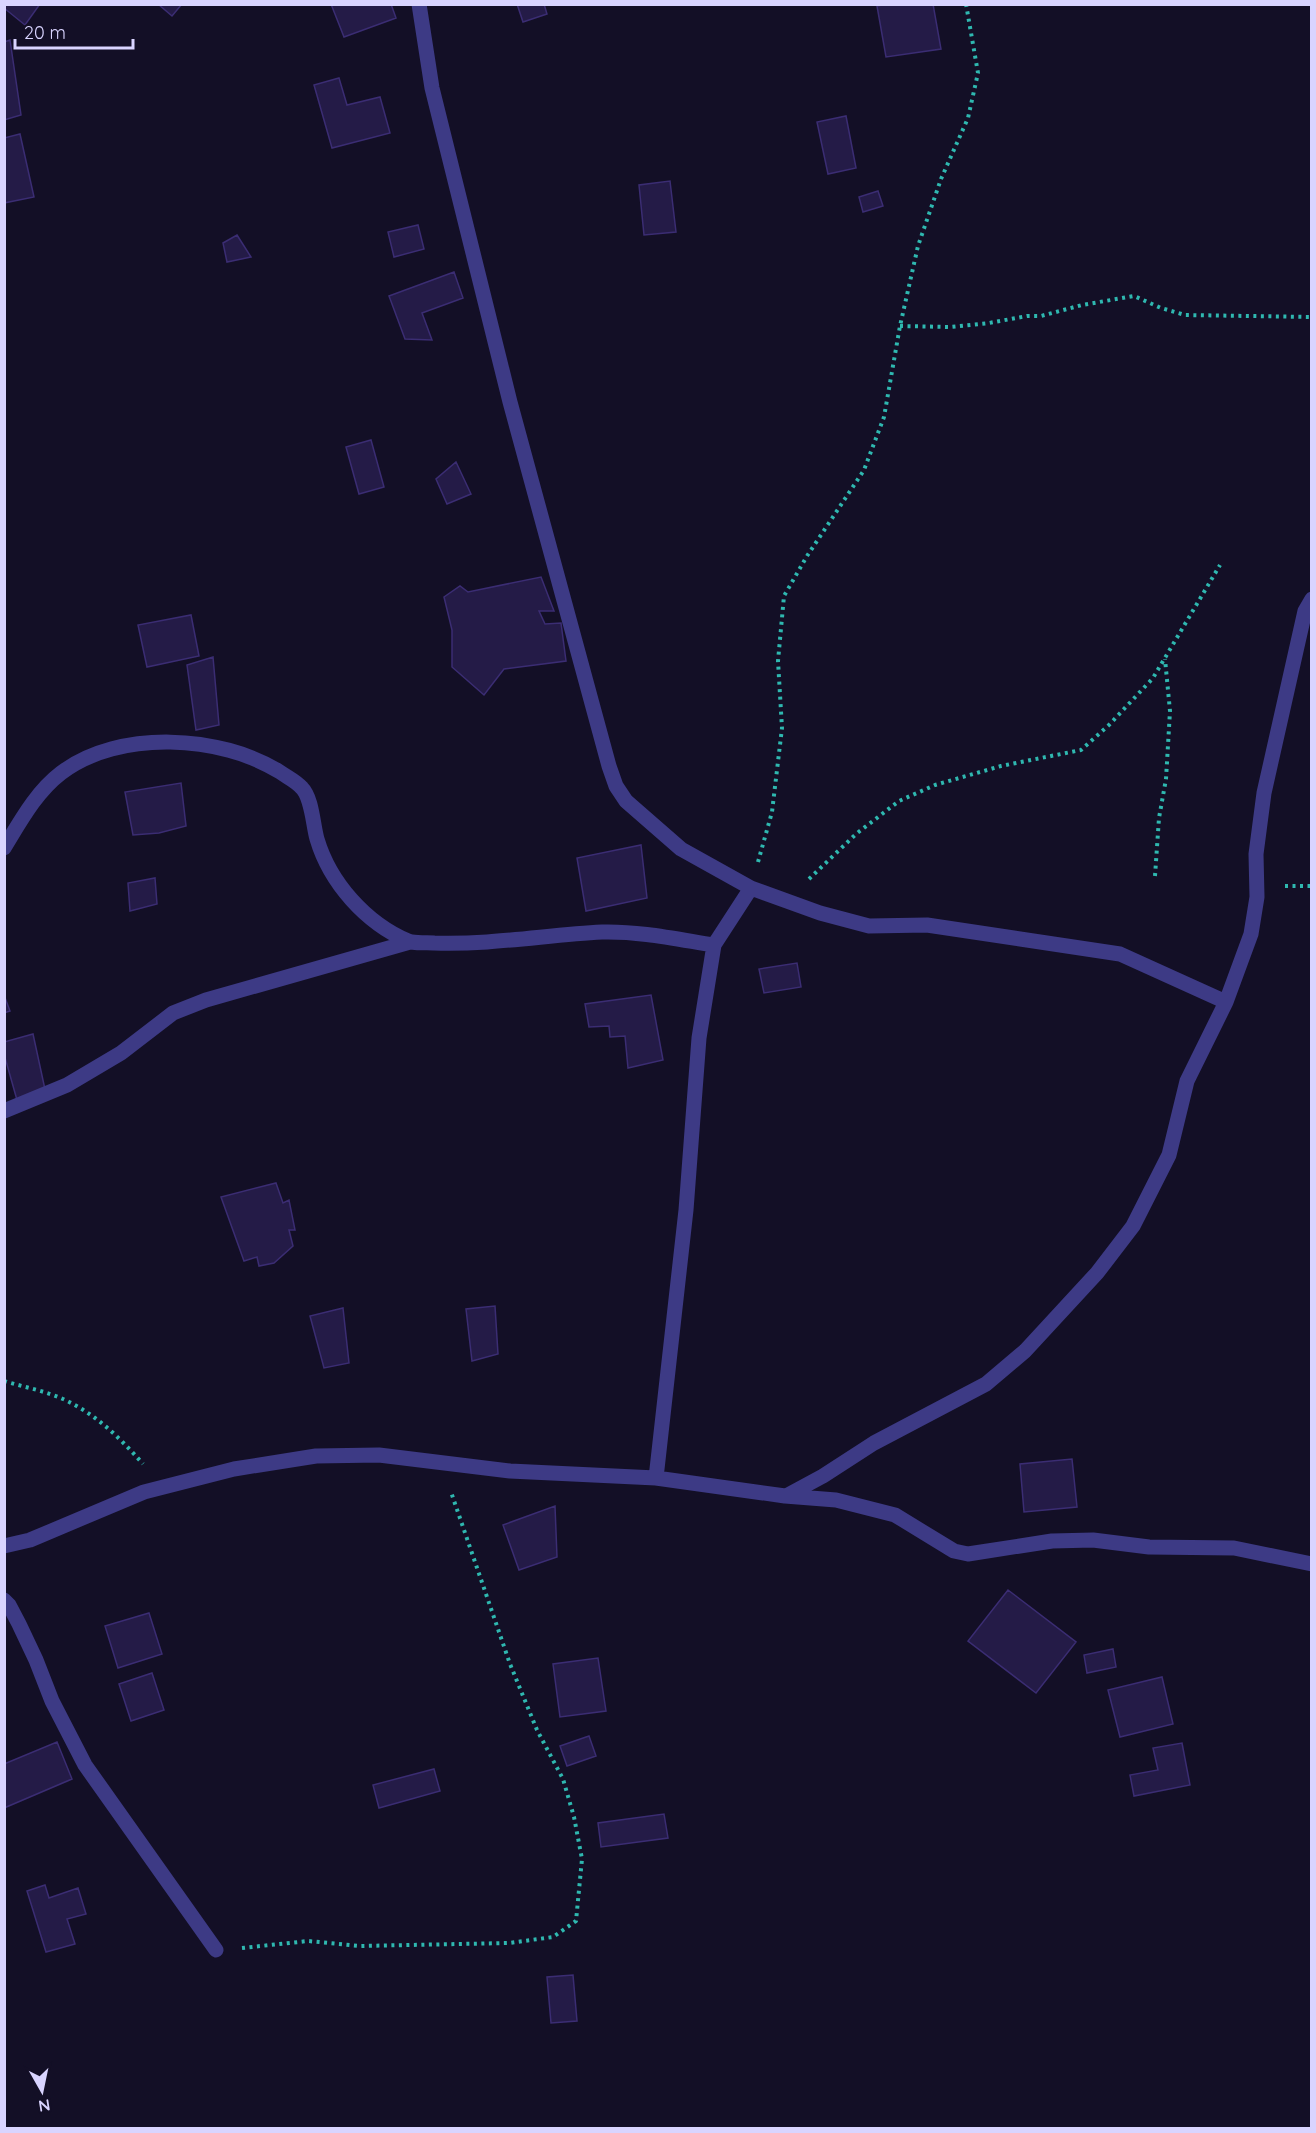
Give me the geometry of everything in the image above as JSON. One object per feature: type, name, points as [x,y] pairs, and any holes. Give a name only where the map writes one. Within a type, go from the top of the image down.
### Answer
[{"type":"street","points":[[419,4],[432,88],[510,402],[616,786],[626,801],[681,849],[751,888],[820,913],[869,926],[927,925],[1120,954],[1226,1002]]},
{"type":"street","points":[[785,1496],[823,1476],[874,1443],[986,1384],[1024,1352],[1097,1273],[1132,1226],[1169,1155],[1187,1081],[1226,1002],[1251,934],[1257,897],[1256,854],[1264,793],[1305,611],[1311,599]]},
{"type":"street","points":[[4,849],[22,818],[39,796],[60,774],[83,759],[109,750],[157,742],[195,743],[221,747],[253,757],[282,773],[304,789],[307,793],[318,841],[335,878],[372,921],[410,942]]},
{"type":"street","points":[[656,1478],[686,1210],[699,1038],[714,945],[751,888]]},
{"type":"street","points":[[4,1111],[67,1085],[121,1053],[173,1013],[206,1000],[410,942],[458,944],[602,932],[643,933],[714,945]]},
{"type":"street","points":[[4,1546],[30,1540],[144,1492],[234,1469],[316,1456],[379,1455],[510,1471],[656,1478],[785,1496],[837,1500],[895,1515],[954,1551],[968,1554],[1052,1541],[1093,1540],[1149,1547],[1234,1548],[1311,1564]]},
{"type":"street","points":[[4,1600],[19,1624],[52,1701],[85,1765],[216,1950]]},
{"type":"path","points":[[751,888],[772,812],[781,738],[778,661],[784,596],[812,548],[864,470],[884,417],[900,326],[918,246],[941,179],[968,118],[978,73],[966,4]]},
{"type":"path","points":[[900,326],[951,327],[989,323],[1027,316],[1041,316],[1082,305],[1134,296],[1185,315],[1311,317]]},
{"type":"path","points":[[786,901],[856,834],[899,801],[935,785],[1001,766],[1081,750],[1110,724],[1152,678],[1220,565]]},
{"type":"path","points":[[1155,876],[1159,818],[1166,778],[1170,711],[1165,658]]},
{"type":"path","points":[[4,1381],[62,1399],[99,1420],[125,1443],[164,1487]]},
{"type":"path","points":[[216,1950],[308,1941],[360,1946],[509,1943],[553,1937],[576,1921],[582,1859],[572,1808],[563,1779],[537,1730],[510,1664],[440,1463]]},
{"type":"building","points":[[4,4],[40,4],[25,25],[4,8]]},
{"type":"building","points":[[158,4],[182,4],[172,16]]},
{"type":"building","points":[[331,4],[391,4],[396,18],[344,37]]},
{"type":"building","points":[[517,4],[544,4],[547,14],[523,22]]},
{"type":"building","points":[[933,4],[941,49],[886,57],[877,6]]},
{"type":"building","points":[[10,40],[21,115],[4,120],[4,42]]},
{"type":"building","points":[[339,78],[347,105],[380,97],[390,133],[332,148],[314,85]]},
{"type":"building","points":[[846,116],[856,168],[828,174],[817,122]]},
{"type":"building","points":[[20,134],[34,197],[4,203],[4,138]]},
{"type":"building","points":[[670,181],[676,232],[644,235],[639,185]]},
{"type":"building","points":[[878,191],[883,206],[863,212],[859,197]]},
{"type":"building","points":[[418,225],[424,249],[394,257],[388,232]]},
{"type":"building","points":[[237,235],[251,257],[227,262],[223,243]]},
{"type":"building","points":[[454,272],[463,298],[422,313],[432,340],[405,339],[389,296]]},
{"type":"building","points":[[371,440],[384,487],[359,494],[346,447]]},
{"type":"building","points":[[456,462],[471,494],[447,504],[436,479]]},
{"type":"building","points":[[541,577],[554,611],[539,611],[545,624],[561,623],[566,661],[504,669],[484,695],[452,667],[452,630],[444,597],[460,586],[468,592]]},
{"type":"building","points":[[191,615],[199,656],[147,667],[138,625]]},
{"type":"building","points":[[213,657],[219,725],[196,730],[187,665]]},
{"type":"building","points":[[181,783],[186,826],[159,833],[133,835],[125,792]]},
{"type":"building","points":[[641,845],[647,898],[586,911],[577,858]]},
{"type":"building","points":[[155,878],[157,904],[130,911],[128,883]]},
{"type":"building","points":[[797,963],[801,987],[764,993],[759,969]]},
{"type":"building","points":[[4,995],[10,1011],[4,1013]]},
{"type":"building","points":[[651,995],[663,1060],[628,1068],[625,1036],[610,1037],[609,1026],[589,1027],[585,1004]]},
{"type":"building","points":[[33,1034],[46,1094],[17,1100],[4,1054],[4,1042]]},
{"type":"building","points":[[276,1183],[283,1203],[289,1200],[295,1230],[289,1230],[293,1246],[274,1263],[259,1266],[257,1257],[244,1261],[221,1197]]},
{"type":"building","points":[[495,1306],[498,1354],[472,1361],[466,1309]]},
{"type":"building","points":[[343,1308],[349,1363],[324,1368],[310,1316]]},
{"type":"building","points":[[1072,1459],[1077,1507],[1024,1512],[1020,1464]]},
{"type":"building","points":[[555,1506],[557,1557],[519,1570],[503,1525]]},
{"type":"building","points":[[1008,1590],[1076,1642],[1036,1693],[968,1641]]},
{"type":"building","points":[[149,1613],[162,1654],[118,1668],[105,1626]]},
{"type":"building","points":[[1113,1649],[1116,1667],[1087,1673],[1084,1655]]},
{"type":"building","points":[[598,1658],[606,1711],[560,1717],[553,1664]]},
{"type":"building","points":[[152,1673],[164,1710],[131,1721],[119,1684]]},
{"type":"building","points":[[1162,1677],[1173,1724],[1120,1737],[1108,1690]]},
{"type":"building","points":[[589,1736],[596,1756],[567,1766],[560,1746]]},
{"type":"building","points":[[57,1742],[72,1779],[4,1808],[4,1764]]},
{"type":"building","points":[[1182,1743],[1190,1785],[1134,1796],[1130,1775],[1158,1770],[1153,1748]]},
{"type":"building","points":[[434,1769],[440,1791],[379,1808],[373,1785]]},
{"type":"building","points":[[664,1814],[668,1838],[601,1847],[598,1823]]},
{"type":"building","points":[[45,1885],[49,1898],[78,1888],[86,1914],[67,1919],[75,1944],[46,1952],[27,1891]]},
{"type":"building","points":[[573,1975],[577,2021],[551,2023],[547,1977]]}]
